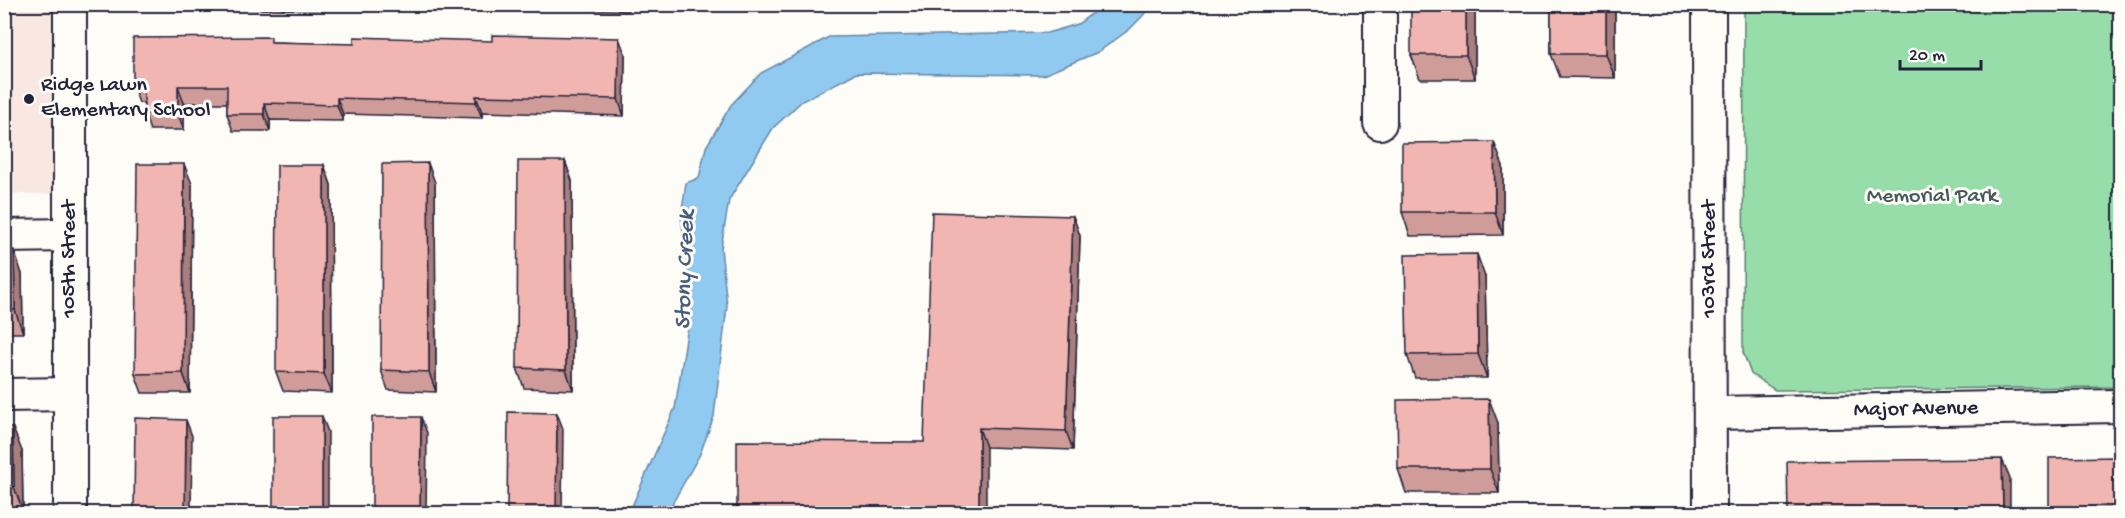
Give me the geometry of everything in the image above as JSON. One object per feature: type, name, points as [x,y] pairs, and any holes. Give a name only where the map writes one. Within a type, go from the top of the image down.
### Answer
[{"type":"street","name":"105th Street","points":[[70,4],[70,513]]},
{"type":"street","points":[[1380,4],[1380,123]]},
{"type":"street","name":"103rd Street","points":[[1709,4],[1710,513]]},
{"type":"street","points":[[4,236],[70,235]]},
{"type":"street","points":[[4,395],[70,394]]},
{"type":"street","name":"Major Avenue","points":[[1711,413],[2121,406]]},
{"type":"shaded area","name":"Ridge Lawn Elementary School","points":[[4,5],[53,5],[54,194],[5,194]]},
{"type":"green space","name":"Memorial Park","points":[[1744,5],[2120,5],[2120,387],[1775,390],[1751,374],[1743,352]]},
{"type":"water","points":[[1103,5],[1153,5],[1130,29],[1098,52],[1043,75],[856,73],[802,101],[773,128],[729,200],[721,248],[727,306],[714,416],[700,454],[667,513],[629,513],[675,408],[692,301],[681,216],[686,183],[699,178],[706,147],[731,105],[761,73],[829,37],[1047,33],[1078,24]]},
{"type":"building","points":[[1411,4],[1466,4],[1466,55],[1411,55]]},
{"type":"building","points":[[1551,4],[1606,4],[1606,54],[1551,54]]},
{"type":"building","points":[[492,35],[619,38],[618,99],[476,96],[476,102],[337,98],[337,105],[264,103],[264,114],[227,114],[227,86],[178,86],[178,114],[144,114],[144,86],[133,86],[133,38],[271,37],[271,42],[354,44],[354,37],[492,41]]},
{"type":"building","points":[[1494,142],[1495,212],[1402,212],[1402,143]]},
{"type":"building","points":[[518,161],[565,161],[566,370],[517,368]]},
{"type":"building","points":[[428,163],[429,372],[381,370],[382,164]]},
{"type":"building","points":[[137,164],[184,164],[183,373],[135,374]]},
{"type":"building","points":[[277,165],[324,165],[324,374],[276,372]]},
{"type":"building","points":[[932,212],[1073,216],[1066,431],[979,428],[979,513],[737,513],[737,441],[924,442]]},
{"type":"building","points":[[4,250],[14,250],[15,310],[4,310]]},
{"type":"building","points":[[1477,254],[1478,354],[1407,355],[1405,255]]},
{"type":"building","points":[[1489,399],[1490,469],[1398,469],[1397,400]]},
{"type":"building","points":[[508,412],[557,413],[556,513],[507,513]]},
{"type":"building","points":[[273,416],[322,416],[322,513],[273,513]]},
{"type":"building","points":[[372,417],[421,417],[420,513],[372,513]]},
{"type":"building","points":[[135,418],[186,420],[185,513],[134,513]]},
{"type":"building","points":[[4,428],[13,428],[14,487],[4,487]]},
{"type":"building","points":[[2121,457],[2121,513],[2049,513],[2049,458]]},
{"type":"building","points":[[2002,459],[2003,513],[1788,513],[1787,461]]},
{"type":"place","name":"Ridge Lawn Elementary School","points":[[29,99]]},
{"type":"water label","name":"Stony Creek","points":[[686,270]]}]
